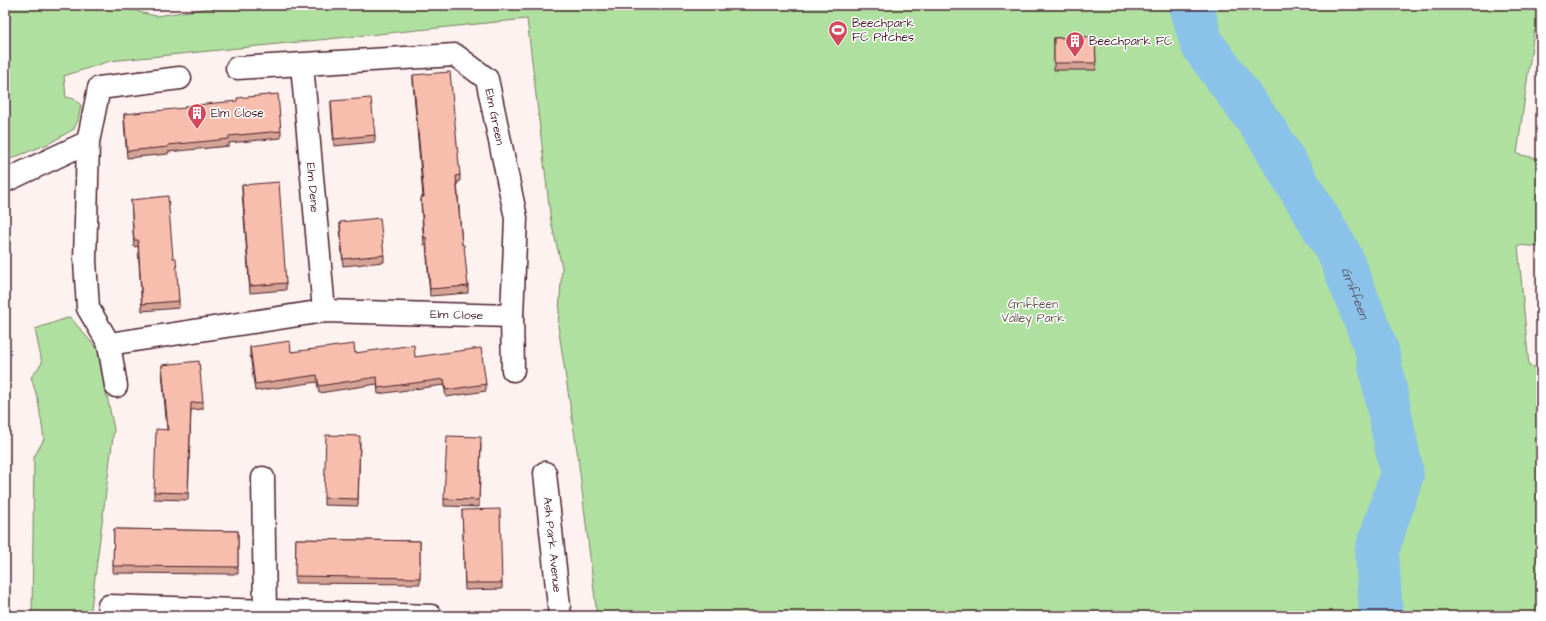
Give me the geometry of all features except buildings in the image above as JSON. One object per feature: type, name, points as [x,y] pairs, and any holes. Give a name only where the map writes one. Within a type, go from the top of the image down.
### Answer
[{"type":"street","name":"Elm Green","points":[[237,68],[455,55],[487,79],[516,218],[512,316],[513,370]]},
{"type":"street","name":"Elm Dene","points":[[302,65],[324,311]]},
{"type":"street","points":[[116,386],[109,344],[88,308],[86,261],[88,142],[99,88],[180,78]]},
{"type":"street","points":[[5,181],[88,142]]},
{"type":"street","name":"Elm Close","points":[[109,344],[324,311],[512,316]]},
{"type":"street","name":"Ash Park Avenue","points":[[545,473],[560,616]]},
{"type":"street","points":[[263,478],[265,611]]},
{"type":"street","points":[[109,606],[431,616]]},
{"type":"green space","name":"Griffeen Valley Park","points":[[5,5],[126,5],[139,12],[156,16],[231,5],[1541,5],[1541,32],[1534,31],[1517,154],[1541,159],[1541,234],[1539,247],[1518,245],[1529,366],[1541,368],[1541,616],[597,616],[578,457],[558,326],[562,267],[551,222],[527,19],[110,61],[64,76],[66,97],[74,99],[81,105],[78,120],[74,129],[48,144],[5,161]]},
{"type":"green space","points":[[70,317],[97,349],[114,429],[90,616],[32,616],[34,457],[44,439],[38,400],[31,377],[42,363],[35,329]]},
{"type":"waterway","name":"Griffeen","points":[[1191,5],[1202,44],[1267,133],[1339,253],[1377,350],[1402,474],[1377,551],[1381,616]]},
{"type":"place","name":"Beechpark FC Pitches","points":[[838,47]]},
{"type":"place","name":"Beechpark FC","points":[[1075,58]]},
{"type":"place","name":"Elm Close","points":[[197,130]]}]
